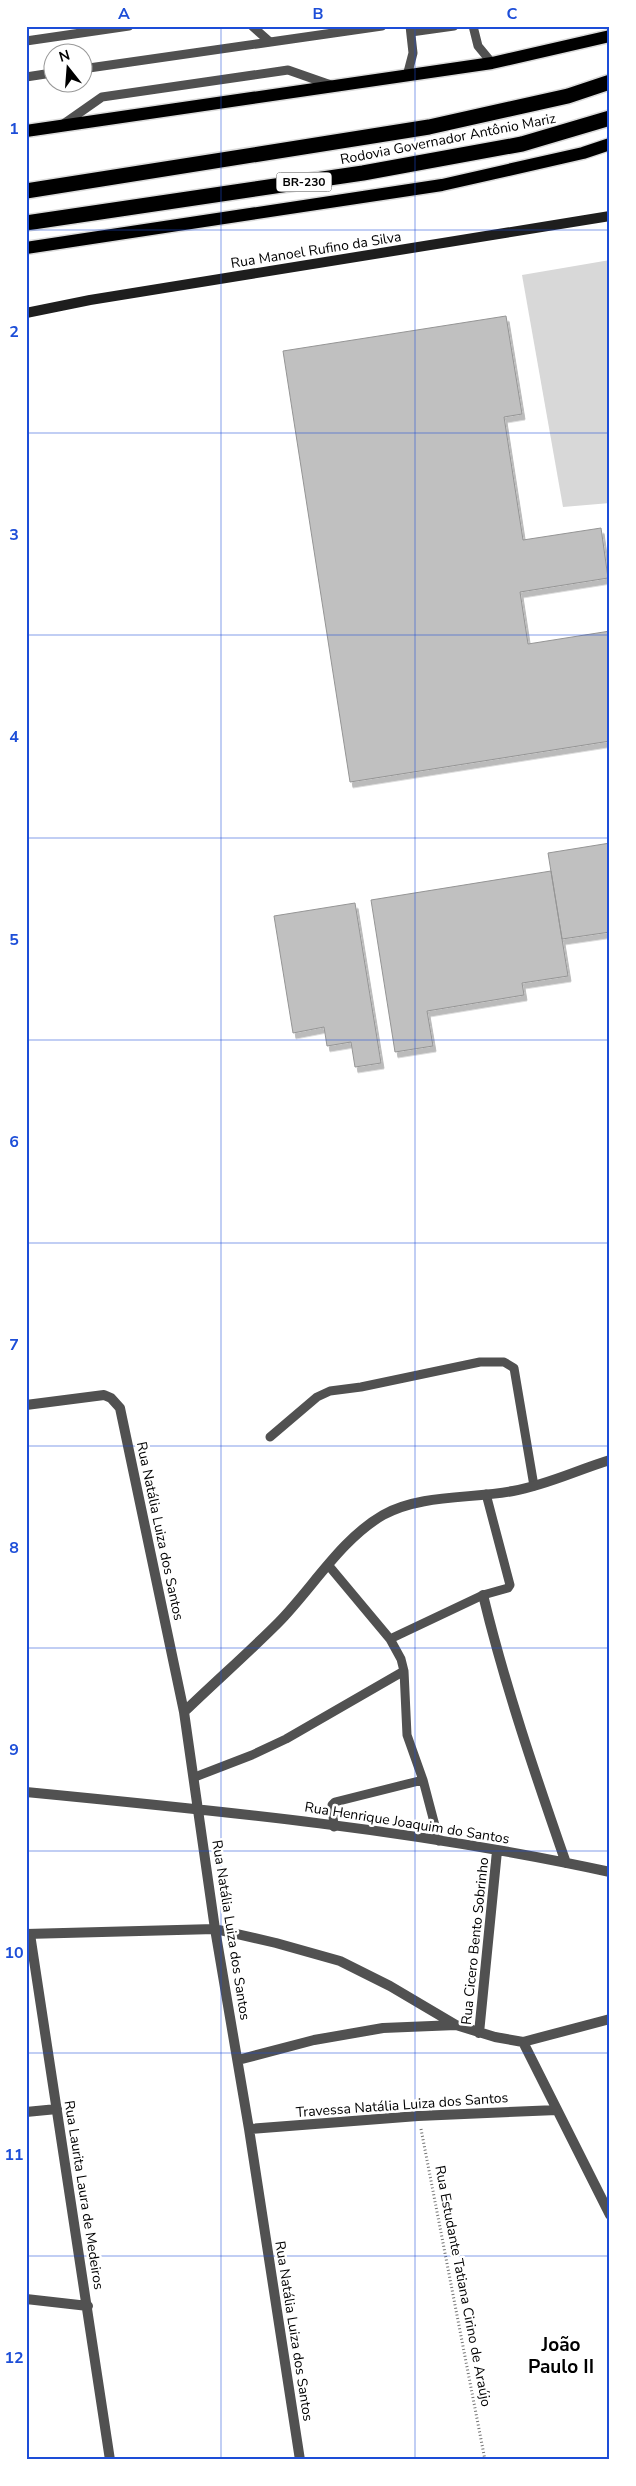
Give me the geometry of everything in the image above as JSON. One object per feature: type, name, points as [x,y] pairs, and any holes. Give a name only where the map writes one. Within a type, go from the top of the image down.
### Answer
[{"type":"highway","name":"Rodovia Governador Antônio Mariz","points":[[26,191],[429,127],[568,96],[610,82]]},
{"type":"highway","name":"Rodovia Governador Antônio Mariz","points":[[26,224],[363,173],[522,144],[579,129],[610,118]]},
{"type":"main road","points":[[26,131],[492,63],[610,36]]},
{"type":"main road","points":[[26,248],[442,185],[583,153],[610,144]]},
{"type":"main road","name":"Rua Manoel Rufino da Silva","points":[[26,313],[100,298],[610,216]]},
{"type":"street","name":"Rua Natália Luiza dos Santos","points":[[26,1406],[104,1395],[120,1408],[184,1712],[195,1777],[215,1929],[238,2060],[300,2460]]},
{"type":"street","points":[[184,1712],[278,1623],[356,1536],[383,1515],[421,1502],[534,1486],[609,1463]]},
{"type":"street","points":[[484,1595],[511,1701],[566,1863]]},
{"type":"street","name":"Rua Henrique Joaquim do Santos","points":[[26,1792],[288,1818],[334,1827],[439,1841],[610,1872]]},
{"type":"street","name":"Rua Cicero Bento Sobrinho","points":[[480,2033],[497,1851]]},
{"type":"street","points":[[28,1934],[215,1929],[276,1943],[340,1961],[390,1986],[456,2025],[480,2033],[523,2042],[610,2019]]},
{"type":"street","name":"Rua Laurita Laura de Medeiros","points":[[28,1934],[58,2109],[110,2460]]},
{"type":"street","points":[[238,2060],[314,2040],[383,2028],[456,2025]]},
{"type":"street","points":[[523,2042],[610,2215]]},
{"type":"street","points":[[26,2112],[58,2109]]},
{"type":"street","name":"Travessa Natália Luiza dos Santos","points":[[249,2129],[418,2116],[557,2110]]},
{"type":"street","points":[[26,2299],[88,2306]]},
{"type":"lane","points":[[26,42],[129,26]]},
{"type":"lane","points":[[252,26],[270,42]]},
{"type":"lane","points":[[92,68],[382,26]]},
{"type":"lane","points":[[407,76],[413,53],[411,29],[454,26]]},
{"type":"lane","points":[[473,26],[478,46],[492,63]]},
{"type":"lane","points":[[61,126],[102,97],[288,70],[334,86]]},
{"type":"lane","points":[[26,77],[42,75]]},
{"type":"lane","points":[[270,1437],[317,1397],[330,1391],[361,1388],[480,1362],[504,1362],[514,1368],[534,1486]]},
{"type":"lane","points":[[390,1639],[484,1595],[508,1588],[511,1583],[486,1494]]},
{"type":"lane","points":[[329,1566],[390,1639],[401,1659],[404,1671],[407,1735],[423,1780],[439,1841]]},
{"type":"lane","points":[[195,1777],[252,1755],[286,1739],[404,1671]]},
{"type":"lane","points":[[334,1827],[332,1805],[335,1802],[423,1780]]},
{"type":"path","name":"Rua Estudante Tatiana Cirino de Araújo","points":[[418,2116],[486,2460]]},
{"type":"shaded area","points":[[610,260],[610,503],[563,507],[522,275]]},
{"type":"building","points":[[506,316],[522,414],[504,417],[523,540],[601,528],[608,578],[520,592],[528,644],[610,631],[610,741],[350,782],[283,351]]},
{"type":"building","points":[[610,843],[610,932],[562,939],[548,853]]},
{"type":"building","points":[[551,871],[568,976],[522,983],[524,995],[427,1011],[433,1046],[395,1052],[371,900]]},
{"type":"building","points":[[355,903],[381,1063],[355,1067],[351,1042],[327,1046],[324,1027],[293,1033],[274,916]]},
{"type":"district","name":"João Paulo II","points":[[561,2356]]}]
